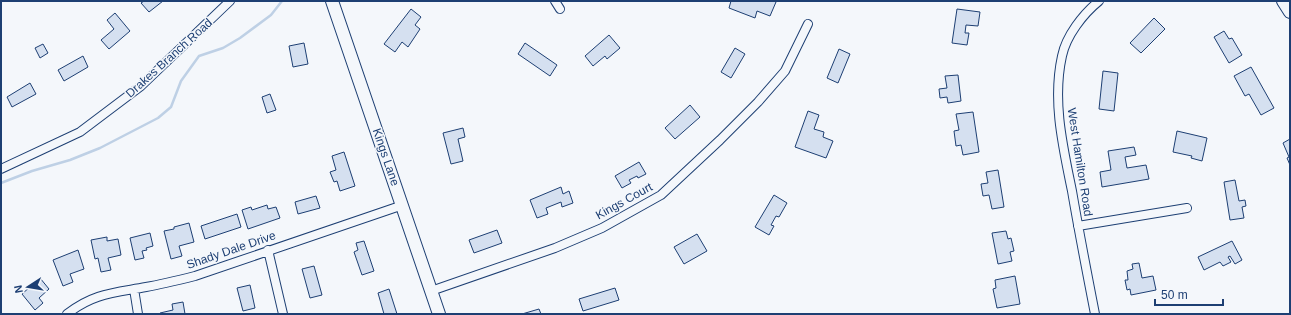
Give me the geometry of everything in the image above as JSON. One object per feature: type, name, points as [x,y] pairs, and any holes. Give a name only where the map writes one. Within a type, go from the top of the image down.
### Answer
[{"type":"street","name":"Drakes Branch Road","points":[[1,169],[80,132],[141,86],[230,1]]},
{"type":"street","name":"Kings Lane","points":[[332,1],[439,314]]},
{"type":"street","points":[[555,1],[560,9]]},
{"type":"street","name":"West Hamilton Road","points":[[1095,314],[1062,140],[1058,109],[1057,80],[1062,54],[1074,28],[1091,7],[1099,1]]},
{"type":"street","points":[[1283,1],[1290,12]]},
{"type":"street","name":"Kings Court","points":[[431,291],[555,248],[602,228],[661,195],[758,102],[785,71],[808,24]]},
{"type":"street","name":"Shady Dale Drive","points":[[67,314],[96,296],[195,276],[403,205]]},
{"type":"street","points":[[1078,226],[1187,208]]},
{"type":"street","points":[[268,250],[284,314]]},
{"type":"street","points":[[134,289],[138,314]]},
{"type":"building","points":[[144,1],[163,1],[149,12],[141,3]]},
{"type":"building","points":[[731,1],[776,2],[770,16],[757,11],[755,18],[729,8]]},
{"type":"building","points":[[411,9],[421,17],[415,25],[420,29],[408,47],[402,42],[395,52],[384,44]]},
{"type":"building","points":[[957,9],[980,12],[978,26],[966,25],[965,33],[969,33],[967,45],[952,43]]},
{"type":"building","points":[[115,13],[130,31],[109,49],[101,40],[114,29],[107,20]]},
{"type":"building","points":[[1154,18],[1165,29],[1141,53],[1130,43]]},
{"type":"building","points":[[1224,31],[1229,39],[1232,38],[1242,55],[1229,63],[1214,37]]},
{"type":"building","points":[[609,35],[620,48],[607,59],[605,56],[593,66],[585,56]]},
{"type":"building","points":[[304,43],[308,64],[293,67],[289,46]]},
{"type":"building","points":[[525,43],[557,65],[550,76],[518,54]]},
{"type":"building","points":[[43,44],[48,53],[40,58],[35,48]]},
{"type":"building","points":[[735,48],[745,54],[731,78],[721,72]]},
{"type":"building","points":[[839,49],[850,54],[838,83],[827,78]]},
{"type":"building","points":[[83,56],[88,67],[64,81],[58,70]]},
{"type":"building","points":[[1251,67],[1274,108],[1261,115],[1249,94],[1245,96],[1234,76]]},
{"type":"building","points":[[1103,71],[1118,73],[1114,111],[1099,109]]},
{"type":"building","points":[[958,75],[961,101],[948,103],[947,97],[940,98],[939,89],[947,88],[945,76]]},
{"type":"building","points":[[30,83],[36,94],[12,107],[7,97]]},
{"type":"building","points":[[270,94],[276,110],[267,113],[262,97]]},
{"type":"building","points":[[690,105],[700,117],[675,139],[665,128]]},
{"type":"building","points":[[808,111],[819,115],[814,129],[824,132],[823,137],[833,141],[826,158],[795,147]]},
{"type":"building","points":[[973,112],[979,152],[963,155],[961,145],[956,146],[954,131],[959,130],[956,114]]},
{"type":"building","points":[[463,128],[465,137],[458,139],[463,161],[451,164],[443,133]]},
{"type":"building","points":[[1177,131],[1207,138],[1202,161],[1191,158],[1192,156],[1173,152]]},
{"type":"building","points":[[1290,139],[1290,165],[1287,158],[1289,157],[1283,143]]},
{"type":"building","points":[[1134,147],[1136,155],[1125,157],[1127,168],[1146,165],[1149,179],[1102,187],[1100,172],[1111,170],[1108,151]]},
{"type":"building","points":[[344,152],[355,186],[340,191],[337,181],[334,182],[330,172],[336,170],[332,156]]},
{"type":"building","points":[[639,162],[646,174],[629,180],[631,183],[622,188],[615,176]]},
{"type":"building","points":[[998,170],[1004,207],[992,209],[989,195],[983,196],[981,184],[988,183],[986,172]]},
{"type":"building","points":[[1235,180],[1239,201],[1245,200],[1246,206],[1242,207],[1244,218],[1230,220],[1224,182]]},
{"type":"building","points":[[561,187],[563,194],[569,191],[573,203],[562,207],[561,202],[546,208],[548,214],[537,218],[530,200]]},
{"type":"building","points":[[774,195],[787,203],[779,217],[776,216],[771,225],[774,226],[769,235],[755,227]]},
{"type":"building","points":[[316,196],[320,208],[298,214],[295,202]]},
{"type":"building","points":[[267,205],[268,209],[276,207],[280,218],[248,229],[242,210],[251,207],[252,210]]},
{"type":"building","points":[[237,214],[241,227],[205,239],[201,226]]},
{"type":"building","points":[[189,223],[194,242],[179,246],[182,256],[171,259],[164,231]]},
{"type":"building","points":[[497,230],[502,243],[474,253],[469,240]]},
{"type":"building","points":[[1006,231],[1008,239],[1011,238],[1014,251],[1010,252],[1012,261],[998,264],[992,233]]},
{"type":"building","points":[[150,233],[153,246],[142,251],[144,258],[135,260],[130,238]]},
{"type":"building","points":[[697,234],[707,251],[684,264],[674,247]]},
{"type":"building","points":[[107,237],[107,241],[118,239],[121,255],[108,258],[111,270],[101,272],[98,258],[95,259],[91,240]]},
{"type":"building","points":[[364,241],[374,271],[362,275],[354,252],[358,250],[356,243]]},
{"type":"building","points":[[1232,241],[1242,260],[1235,264],[1230,256],[1228,257],[1231,262],[1223,266],[1220,262],[1204,270],[1198,257]]},
{"type":"building","points":[[78,250],[84,269],[70,274],[73,282],[63,286],[53,260]]},
{"type":"building","points":[[1139,263],[1142,278],[1153,276],[1156,290],[1131,295],[1130,289],[1127,290],[1125,280],[1128,280],[1127,271],[1133,269],[1132,264]]},
{"type":"building","points":[[314,266],[322,295],[310,298],[302,269]]},
{"type":"building","points":[[1015,276],[1020,304],[997,308],[993,289],[996,288],[995,280]]},
{"type":"building","points":[[40,278],[49,289],[39,298],[43,303],[35,310],[22,294]]},
{"type":"building","points":[[250,285],[255,308],[243,311],[237,288]]},
{"type":"building","points":[[615,288],[619,300],[583,311],[579,299]]},
{"type":"building","points":[[389,289],[397,314],[384,314],[378,293]]},
{"type":"building","points":[[183,302],[185,314],[160,314],[173,310],[172,304]]},
{"type":"building","points":[[539,309],[541,314],[522,314]]},
{"type":"waterway","points":[[1,183],[32,171],[70,160],[100,148],[158,118],[171,107],[181,81],[199,56],[223,48],[240,38],[271,15],[282,1]]}]
